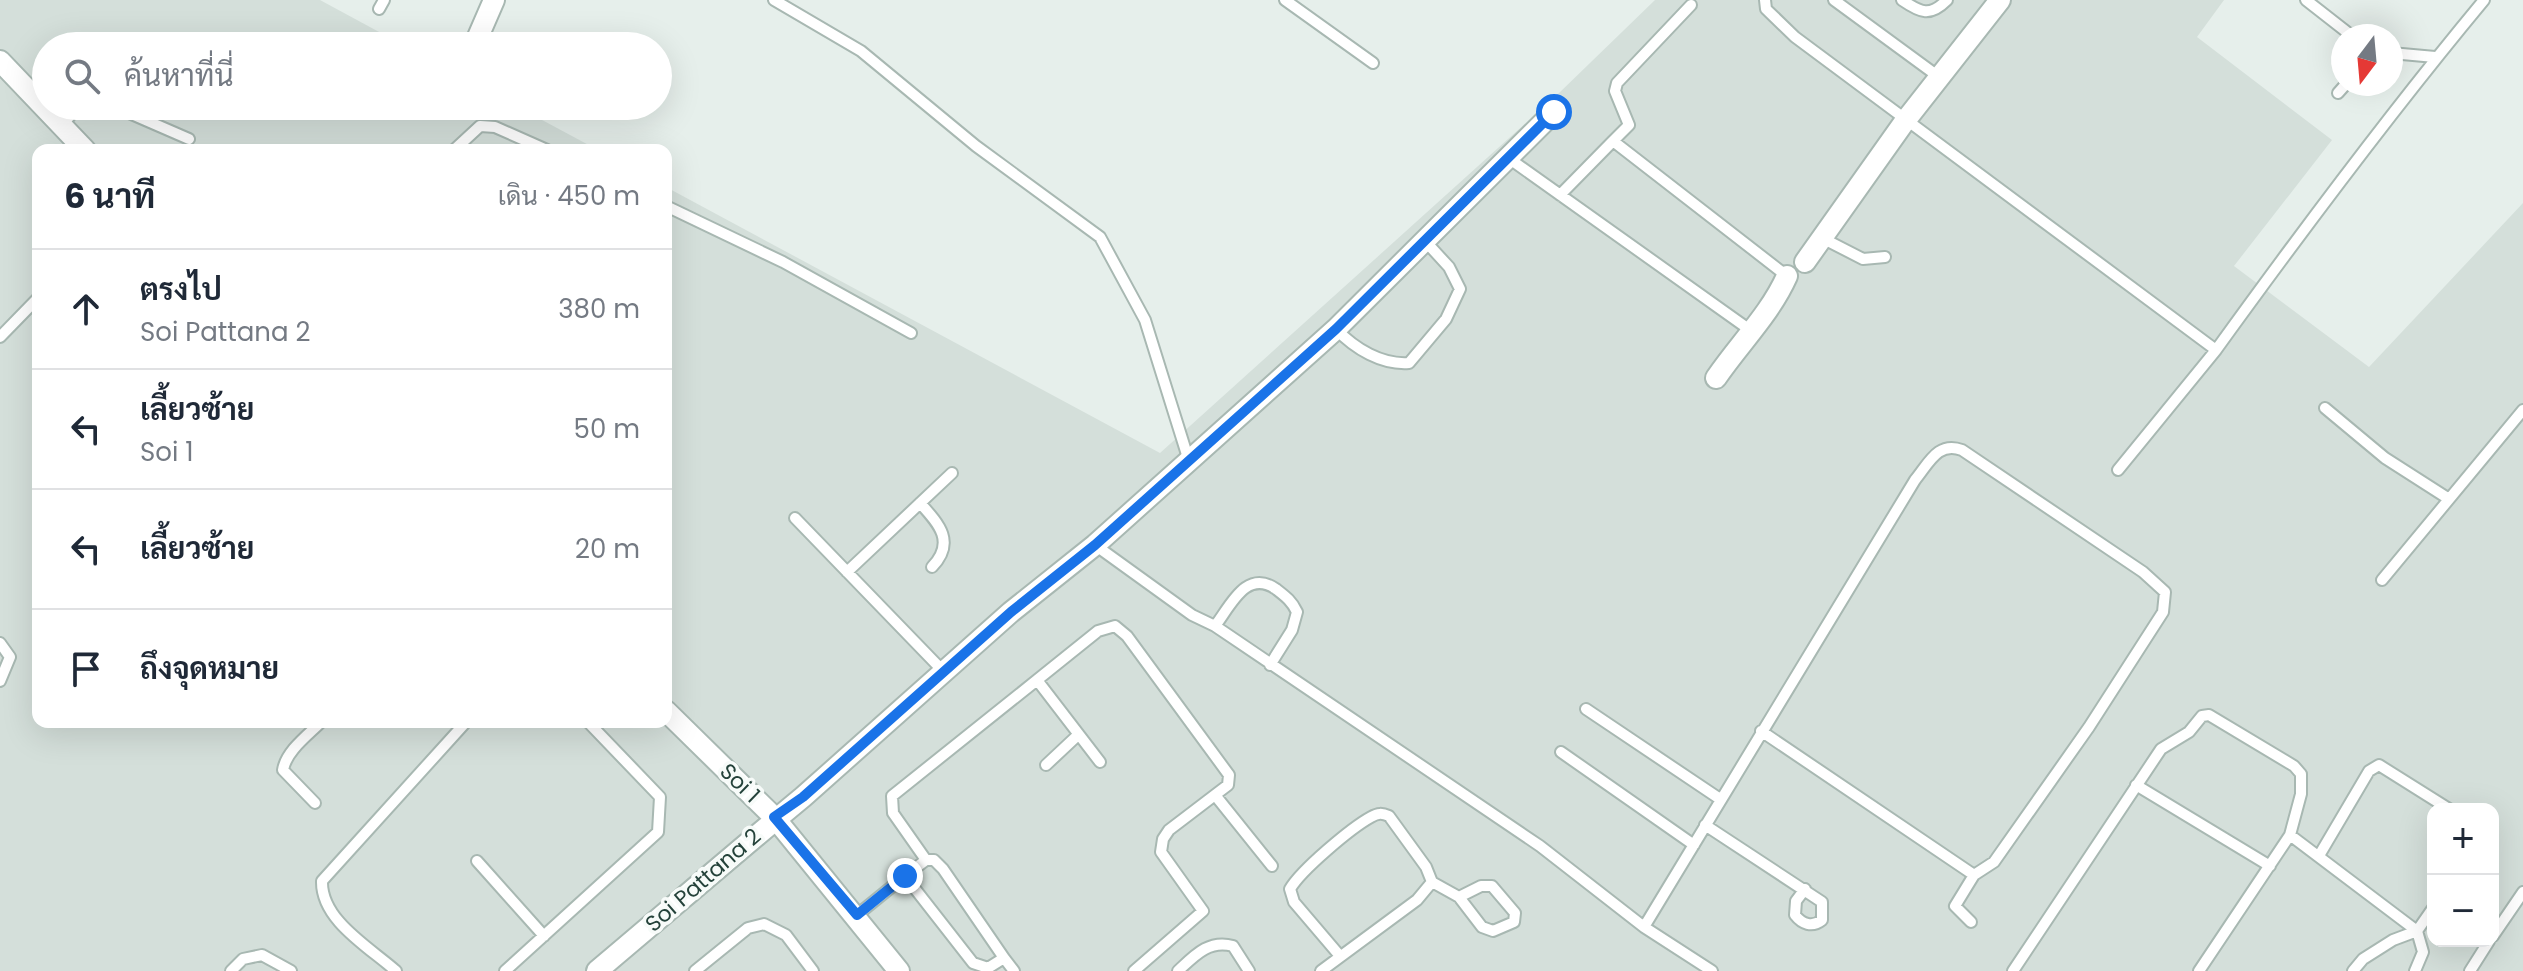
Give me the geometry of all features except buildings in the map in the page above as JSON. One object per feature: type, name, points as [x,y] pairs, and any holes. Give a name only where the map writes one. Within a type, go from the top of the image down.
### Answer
[{"type":"street","points":[[480,32],[494,0]]},
{"type":"street","points":[[1805,262],[1905,121],[2000,0]]},
{"type":"street","points":[[0,61],[32,95]]},
{"type":"street","name":"Soi Pattana 2","points":[[597,971],[738,853],[774,817],[803,797],[1011,612],[1095,545],[1189,461],[1514,162],[1554,112]]},
{"type":"street","points":[[55,120],[79,144]]},
{"type":"street","points":[[1716,378],[1750,330],[1771,308],[1787,276]]},
{"type":"street","name":"Soi 1","points":[[672,717],[774,817],[857,915],[899,971]]},
{"type":"lane","points":[[774,0],[861,51],[976,146],[1100,237],[1145,320],[1189,461]]},
{"type":"lane","points":[[1285,0],[1373,63]]},
{"type":"lane","points":[[1765,0],[1766,9],[1795,37],[2216,350]]},
{"type":"lane","points":[[1834,0],[1939,77]]},
{"type":"lane","points":[[1902,0],[1928,13],[1935,12],[1947,0]]},
{"type":"lane","points":[[2306,0],[2337,24]]},
{"type":"lane","points":[[2118,470],[2216,350],[2348,168],[2484,0]]},
{"type":"lane","points":[[1560,195],[1629,125],[1615,91],[1617,83],[1691,5]]},
{"type":"lane","points":[[2403,54],[2435,57]]},
{"type":"lane","points":[[61,126],[66,120]]},
{"type":"lane","points":[[145,120],[189,139]]},
{"type":"lane","points":[[460,144],[480,126],[495,127],[533,144]]},
{"type":"lane","points":[[1613,141],[1787,276]]},
{"type":"lane","points":[[1514,162],[1750,330]]},
{"type":"lane","points":[[672,209],[783,262],[911,333]]},
{"type":"lane","points":[[1822,238],[1863,259],[1885,257]]},
{"type":"lane","points":[[1336,329],[1347,341],[1391,364],[1409,363],[1446,319],[1460,289],[1449,267],[1426,242]]},
{"type":"lane","points":[[0,337],[32,304]]},
{"type":"lane","points":[[2325,408],[2385,458],[2449,499]]},
{"type":"lane","points":[[2382,580],[2523,410]]},
{"type":"lane","points":[[1644,927],[1915,480],[1938,451],[1947,447],[1962,450],[2143,572],[2165,592],[2163,612],[2089,727],[1994,862],[1974,875],[1955,906],[1971,922]]},
{"type":"lane","points":[[847,572],[952,473]]},
{"type":"lane","points":[[920,503],[941,527],[945,539],[944,550],[932,567]]},
{"type":"lane","points":[[795,518],[944,672]]},
{"type":"lane","points":[[1095,545],[1192,615],[1215,626],[1540,846],[1644,927],[1712,971]]},
{"type":"lane","points":[[1215,626],[1235,598],[1251,583],[1269,584],[1293,602],[1297,612],[1292,630],[1270,665]]},
{"type":"lane","points":[[926,860],[893,813],[892,796],[1098,631],[1115,626],[1127,636],[1229,775],[1228,785],[1169,830],[1161,845],[1161,852],[1203,911],[1134,971]]},
{"type":"lane","points":[[0,643],[10,657],[0,681]]},
{"type":"lane","points":[[1037,680],[1100,762]]},
{"type":"lane","points":[[1586,709],[1720,799]]},
{"type":"lane","points":[[2013,971],[2161,749],[2189,732],[2202,716],[2209,715],[2234,727],[2301,774],[2301,794],[2290,835],[2199,971]]},
{"type":"lane","points":[[315,728],[284,762],[283,770],[315,803]]},
{"type":"lane","points":[[396,971],[332,915],[321,894],[322,881],[461,728]]},
{"type":"lane","points":[[505,971],[658,832],[660,797],[594,728]]},
{"type":"lane","points":[[1761,731],[1974,875]]},
{"type":"lane","points":[[1046,765],[1078,735]]},
{"type":"lane","points":[[1561,752],[1694,845]]},
{"type":"lane","points":[[2320,854],[2369,771],[2379,765],[2439,803]]},
{"type":"lane","points":[[2136,785],[2270,866]]},
{"type":"lane","points":[[1215,795],[1272,866]]},
{"type":"lane","points":[[1340,956],[1289,894],[1292,885],[1379,813],[1389,816],[1426,867],[1432,882],[1459,897],[1482,927],[1501,930],[1514,922],[1515,913],[1492,886],[1481,886],[1459,897]]},
{"type":"lane","points":[[1705,825],[1805,889]]},
{"type":"lane","points":[[2290,835],[2320,854],[2417,931],[2423,952],[2415,971]]},
{"type":"lane","points":[[857,915],[926,860],[934,860],[1014,971]]},
{"type":"lane","points":[[477,861],[544,936]]},
{"type":"lane","points":[[905,876],[973,963],[988,968],[1004,958]]},
{"type":"lane","points":[[1321,971],[1417,900],[1432,882]]},
{"type":"lane","points":[[2499,927],[2523,892]]},
{"type":"lane","points":[[2353,971],[2393,940],[2417,931],[2427,917]]},
{"type":"lane","points":[[695,971],[748,928],[764,924],[786,935],[813,971]]},
{"type":"lane","points":[[1178,971],[1201,950],[1222,943],[1233,946],[1249,971]]},
{"type":"lane","points":[[2470,971],[2485,947]]},
{"type":"lane","points":[[231,971],[243,959],[262,955],[291,971]]},
{"type":"shaded area","points":[[0,0],[320,0],[379,32],[32,32],[32,120],[542,120],[587,144],[32,144],[32,728],[672,728],[672,190],[1160,453],[1558,94],[1655,0],[2224,0],[2197,37],[2332,140],[2234,266],[2369,367],[2523,203],[2523,971],[0,971]]},
{"type":"route","points":[[905,876],[892,890],[857,915],[774,817],[803,797],[1011,612],[1095,545],[1336,329],[1554,112]]}]
